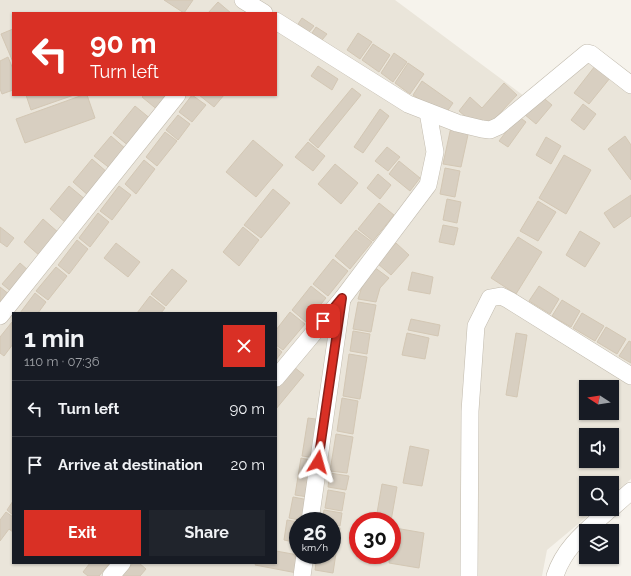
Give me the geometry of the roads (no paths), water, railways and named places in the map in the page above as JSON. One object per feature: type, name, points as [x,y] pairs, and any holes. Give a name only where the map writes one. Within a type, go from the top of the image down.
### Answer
[{"type":"street","points":[[245,6],[261,12]]},
{"type":"street","points":[[277,22],[408,104],[457,123],[482,129],[490,130],[500,126],[587,53],[591,54],[631,86]]},
{"type":"street","points":[[0,316],[176,96]]},
{"type":"street","points":[[277,377],[342,298],[428,185],[435,152],[428,112]]},
{"type":"street","points":[[469,576],[470,411],[476,326],[490,298],[501,296],[509,300],[631,376]]},
{"type":"street","points":[[311,512],[342,298]]},
{"type":"street","points":[[619,501],[631,491]]},
{"type":"street","points":[[556,576],[558,567],[570,546],[602,516]]},
{"type":"street","points":[[111,576],[121,564]]},
{"type":"street","points":[[302,576],[304,564]]}]
